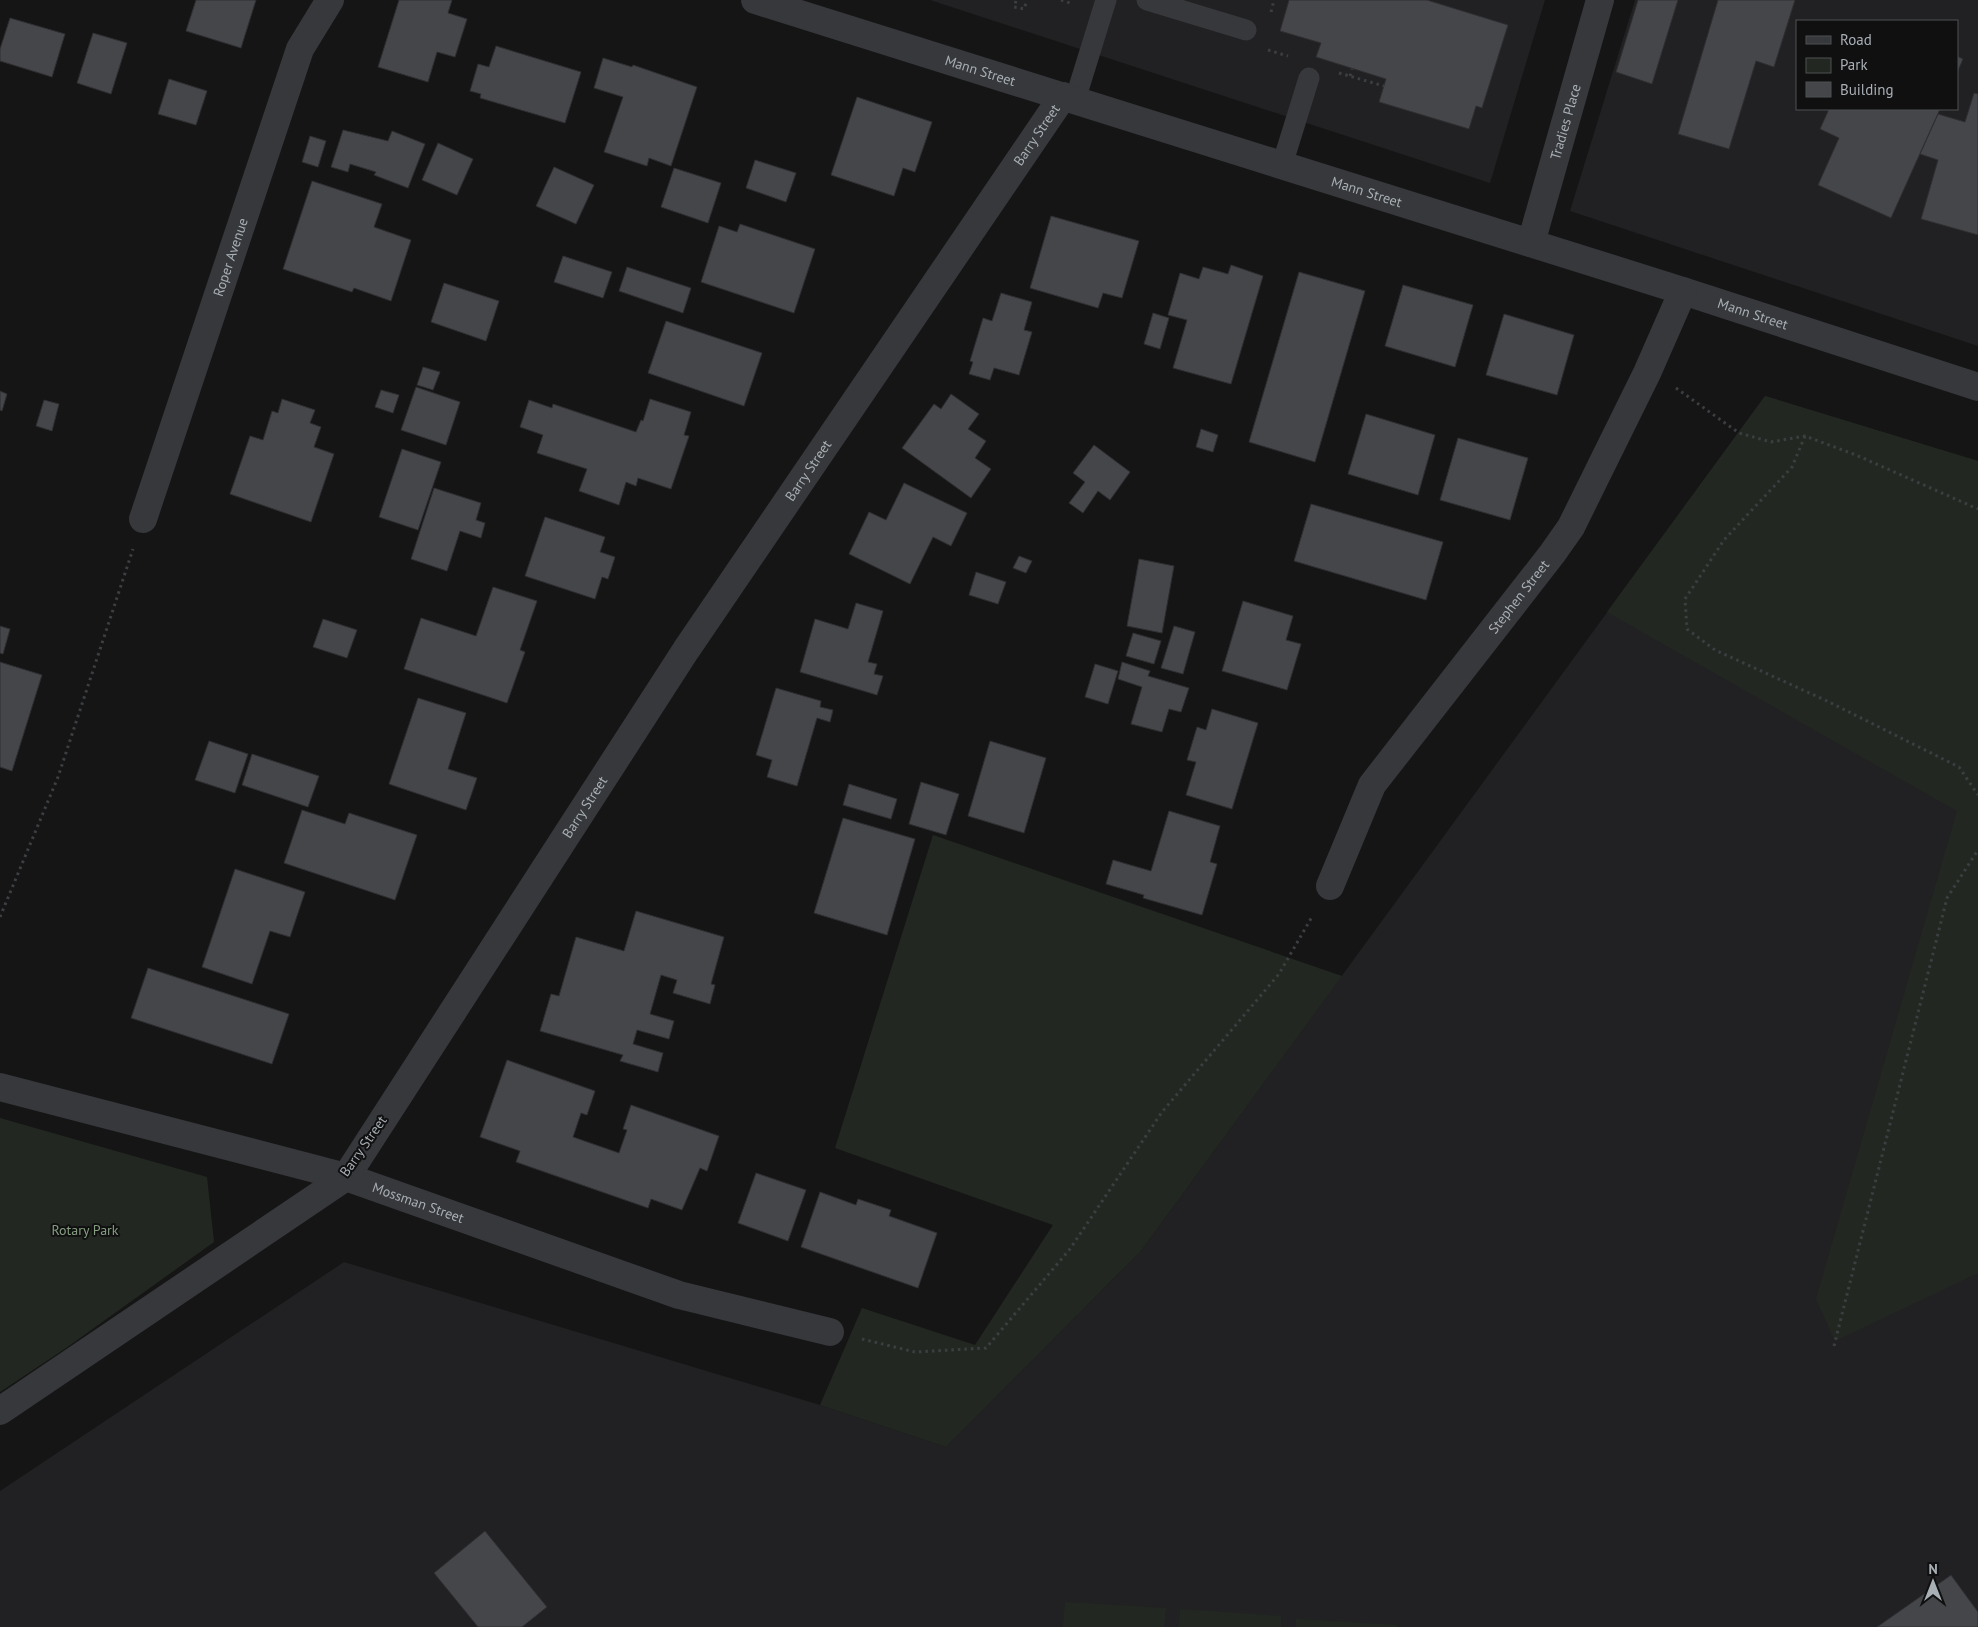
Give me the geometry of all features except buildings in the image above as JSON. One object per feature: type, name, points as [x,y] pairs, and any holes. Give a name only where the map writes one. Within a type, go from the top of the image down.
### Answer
[{"type":"street","name":"Roper Avenue","points":[[143,519],[300,49],[330,0]]},
{"type":"street","name":"Mann Street","points":[[755,0],[1683,291],[1978,387]]},
{"type":"street","name":"Tradies Place","points":[[1530,243],[1598,1]]},
{"type":"street","name":"Barry Street","points":[[0,1411],[346,1177],[686,650],[1069,98]]},
{"type":"street","name":"Stephen Street","points":[[1330,886],[1372,785],[1571,527],[1648,373],[1683,291]]},
{"type":"street","name":"Mossman Street","points":[[0,1087],[346,1177],[679,1295],[830,1332]]},
{"type":"lane","points":[[1069,98],[1106,0]]},
{"type":"lane","points":[[1147,0],[1246,30]]},
{"type":"lane","points":[[1282,165],[1309,78]]},
{"type":"path","points":[[1016,1],[1014,7],[1024,9],[1027,0]]},
{"type":"path","points":[[1350,76],[1352,69]]},
{"type":"path","points":[[1670,384],[1739,433],[1771,442],[1805,436],[1856,455],[1978,509]]},
{"type":"path","points":[[1805,436],[1792,467],[1724,540],[1685,599],[1687,629],[1715,650],[1827,701],[1959,767],[1978,795]]},
{"type":"path","points":[[0,917],[58,776],[143,519]]},
{"type":"path","points":[[1834,1346],[1947,898],[1978,850]]},
{"type":"path","points":[[830,1332],[915,1352],[986,1348],[1070,1248],[1162,1112],[1279,974],[1316,910]]},
{"type":"shaded area","points":[[930,0],[1545,0],[1490,183]]},
{"type":"shaded area","points":[[1635,0],[1978,0],[1978,346],[1570,211]]},
{"type":"shaded area","points":[[1765,396],[1978,461],[1978,1627],[0,1627],[0,1491],[344,1262],[820,1405],[946,1447],[1141,1251]]},
{"type":"green space","points":[[1765,396],[1978,461],[1978,1273],[1835,1341],[1816,1299],[1957,811],[1607,612]]},
{"type":"green space","points":[[933,835],[1342,976],[1141,1251],[946,1447],[820,1405],[862,1308],[975,1345],[1053,1225],[835,1148]]},
{"type":"green space","name":"Rotary Park","points":[[0,1118],[207,1177],[214,1242],[66,1348],[0,1392]]},
{"type":"green space","points":[[1065,1602],[1166,1608],[1164,1627],[1063,1627]]},
{"type":"green space","points":[[1180,1609],[1281,1616],[1281,1627],[1179,1627]]},
{"type":"green space","points":[[1296,1619],[1397,1625],[1397,1627],[1296,1627]]}]
